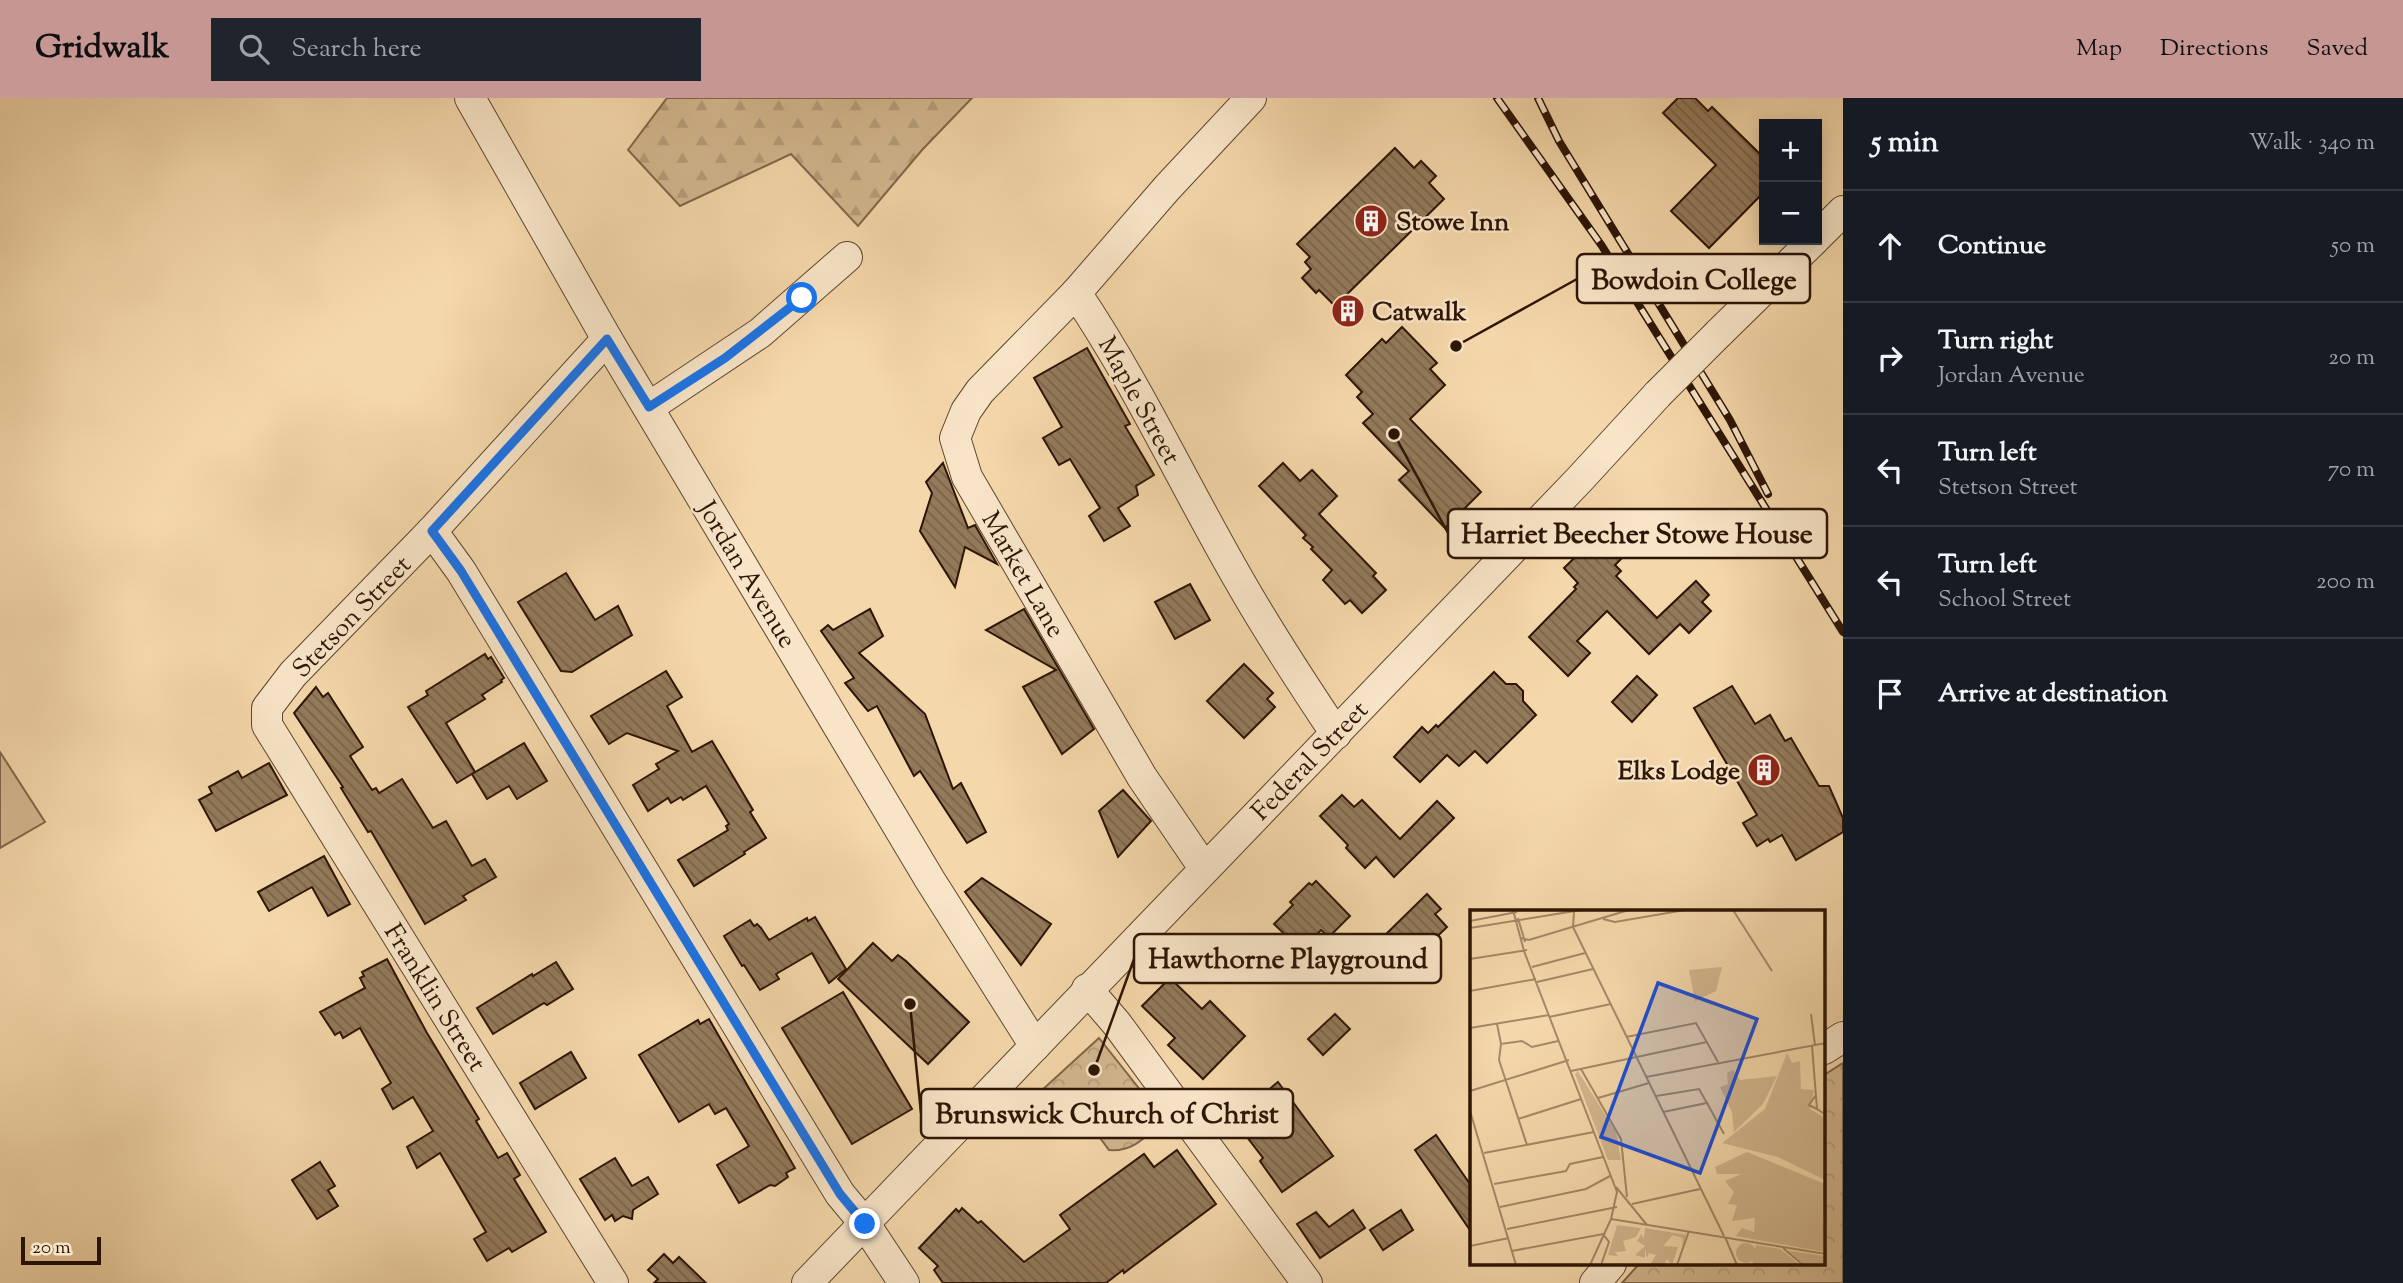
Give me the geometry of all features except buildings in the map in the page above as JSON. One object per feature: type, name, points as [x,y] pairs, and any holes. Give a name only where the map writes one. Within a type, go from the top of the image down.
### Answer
[{"type":"street","name":"Jordan Avenue","points":[[470,98],[607,339],[930,880],[1035,1046]]},
{"type":"street","points":[[1076,293],[1167,188],[1251,98]]},
{"type":"street","name":"Federal Street","points":[[1822,231],[1843,211]]},
{"type":"street","name":"Federal Street","points":[[807,1283],[1087,989],[1336,734],[1658,394],[1808,245]]},
{"type":"street","points":[[649,407],[760,332],[847,257]]},
{"type":"street","name":"Maple Street","points":[[1076,293],[1126,373],[1238,579],[1336,734]]},
{"type":"street","name":"Market Lane","points":[[1076,293],[980,391],[966,411],[955,438],[967,477],[1142,778],[1204,868]]},
{"type":"street","name":"Stetson Street","points":[[267,708],[293,674],[432,531],[607,339]]},
{"type":"street","points":[[432,531],[461,571],[840,1194],[865,1224],[904,1283]]},
{"type":"street","name":"Franklin Street","points":[[267,708],[267,725],[612,1283]]},
{"type":"street","points":[[1087,989],[1117,1024],[1307,1283]]},
{"type":"street","points":[[1826,1048],[1843,1037]]},
{"type":"street","points":[[1595,1283],[1609,1266]]},
{"type":"green space","points":[[667,98],[972,98],[922,150],[858,226],[791,154],[680,206],[628,150]]},
{"type":"green space","points":[[0,752],[45,822],[0,848]]},
{"type":"green space","points":[[1099,1038],[1164,1120],[1133,1146],[1118,1150],[1109,1150],[1086,1119],[1043,1115],[1029,1102]]},
{"type":"green space","points":[[1843,1063],[1843,1283],[1622,1283],[1637,1266],[1826,1266],[1826,1074]]},
{"type":"railway","points":[[1497,98],[1602,246],[1843,632]]},
{"type":"railway","points":[[1538,98],[1559,141],[1730,420],[1768,494]]},
{"type":"place","name":"Stowe Inn","points":[[1371,221]]},
{"type":"place","name":"Catwalk","points":[[1348,311]]},
{"type":"place","name":"Bowdoin College","points":[[1456,346]]},
{"type":"place","name":"Harriet Beecher Stowe House","points":[[1394,434]]},
{"type":"place","name":"Elks Lodge","points":[[1764,770]]},
{"type":"place","name":"Brunswick Church of Christ","points":[[910,1004]]},
{"type":"place","name":"Hawthorne Playground","points":[[1094,1070]]},
{"type":"route","points":[[802,298],[725,358],[649,407],[607,339],[432,531],[461,571],[840,1194],[865,1224]]}]
